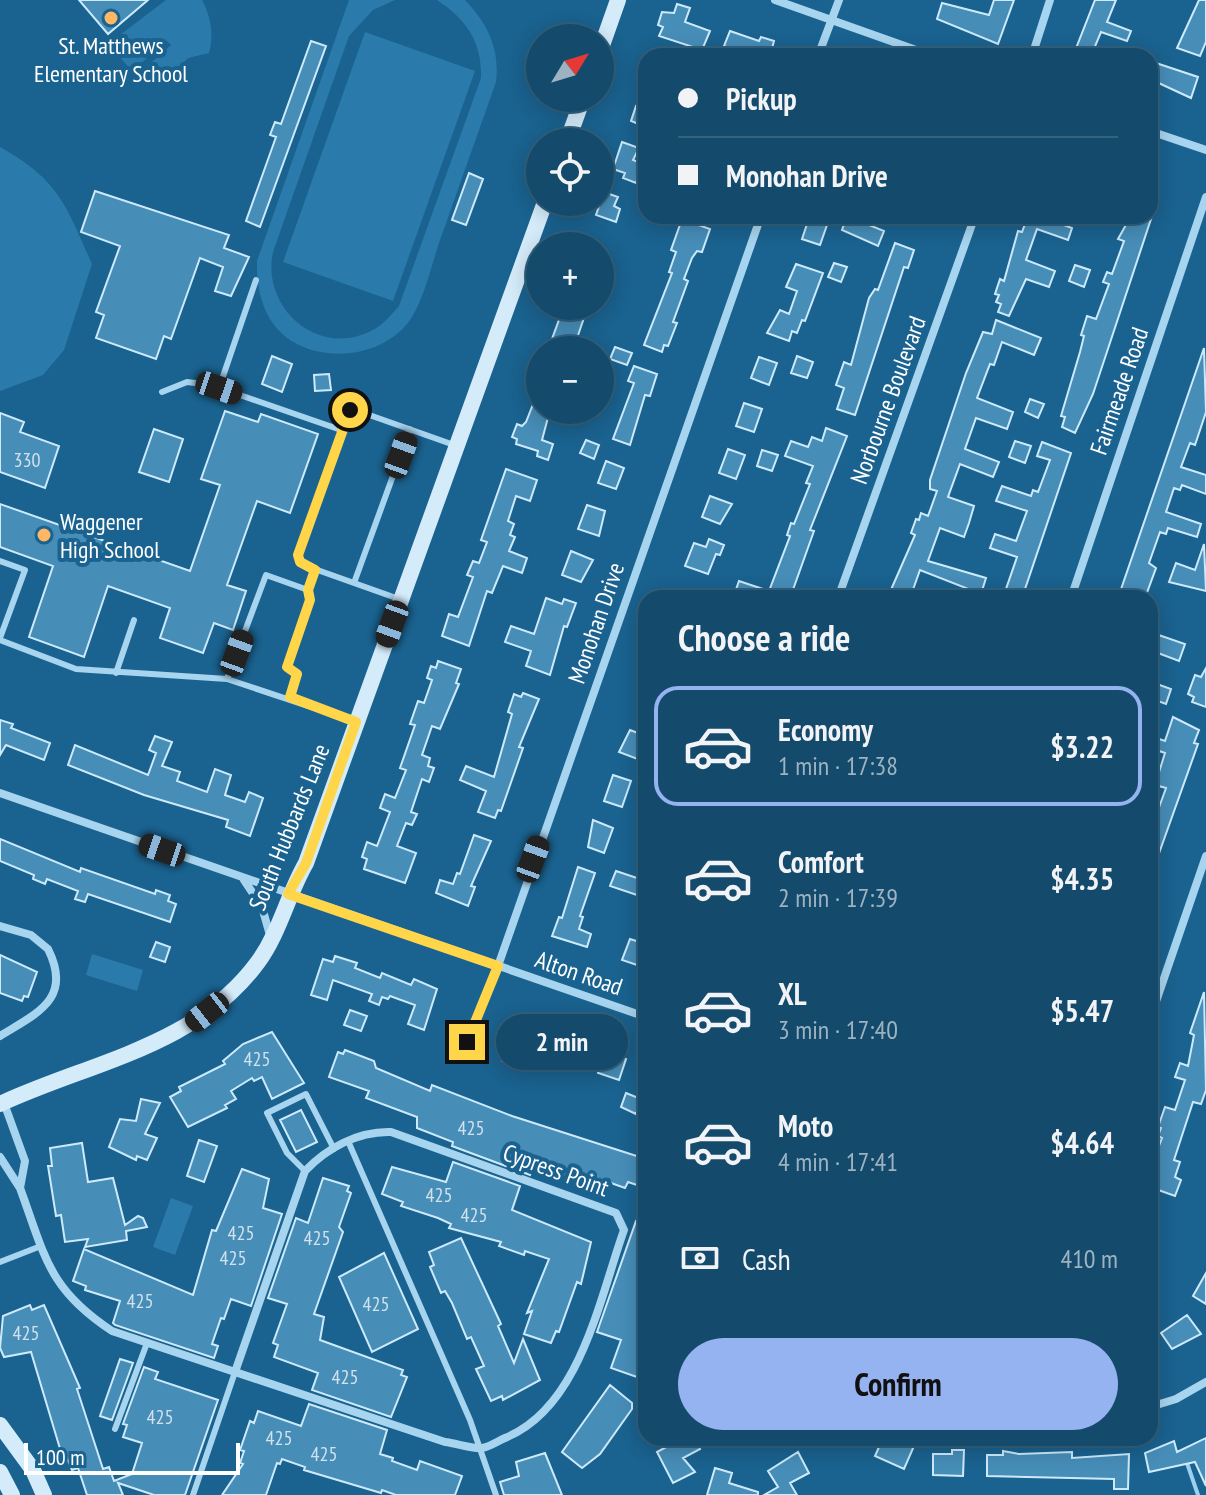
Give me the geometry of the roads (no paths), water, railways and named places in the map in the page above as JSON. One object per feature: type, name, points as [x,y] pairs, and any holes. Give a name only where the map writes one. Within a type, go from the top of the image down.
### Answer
[{"type":"street","points":[[610,24],[618,0]]},
{"type":"street","points":[[775,0],[909,48]]},
{"type":"street","points":[[821,48],[839,0]]},
{"type":"street","points":[[1035,48],[1050,0]]},
{"type":"street","points":[[1158,134],[1206,150]]},
{"type":"street","name":"Fairmeade Road","points":[[1074,590],[1206,197]]},
{"type":"street","name":"South Hubbards Lane","points":[[2,1103],[160,1042],[189,1025],[242,980],[271,939],[288,894],[306,863],[540,216]]},
{"type":"street","name":"Monohan Drive","points":[[467,1042],[498,966],[758,224]]},
{"type":"street","name":"Norbourne Boulevard","points":[[841,590],[972,224]]},
{"type":"street","name":"Alton Road","points":[[0,793],[638,1014]]},
{"type":"street","points":[[1158,996],[1206,856]]},
{"type":"street","points":[[243,879],[262,907],[271,939]]},
{"type":"street","points":[[0,926],[31,935],[48,949],[56,988],[48,1006],[0,1036]]},
{"type":"street","points":[[2,1103],[25,1161],[20,1188]]},
{"type":"street","name":"Cypress Point","points":[[305,1171],[318,1157],[365,1133],[391,1132],[616,1213],[623,1220],[624,1230],[586,1335],[559,1397],[545,1414],[521,1432],[481,1448]]},
{"type":"street","points":[[0,1157],[20,1188],[63,1293],[83,1312],[112,1331],[445,1442],[481,1448]]},
{"type":"street","points":[[235,1372],[305,1171]]},
{"type":"street","points":[[1158,1405],[1176,1399],[1206,1382]]},
{"type":"street","points":[[0,1425],[6,1446],[44,1495]]},
{"type":"street","points":[[0,1472],[12,1495]]},
{"type":"lane","points":[[219,388],[256,280]]},
{"type":"lane","points":[[162,392],[187,382],[219,388],[341,430]]},
{"type":"lane","points":[[401,600],[300,562],[298,555],[341,430],[348,412],[353,410],[457,446]]},
{"type":"lane","points":[[354,583],[410,429]]},
{"type":"lane","points":[[0,561],[25,570],[0,639],[76,669],[227,679],[290,697],[356,722]]},
{"type":"lane","points":[[290,697],[297,674],[287,667],[310,600],[308,590],[315,570]]},
{"type":"lane","points":[[227,679],[266,575],[308,590]]},
{"type":"lane","points":[[116,673],[134,620]]},
{"type":"lane","points":[[305,1171],[287,1153],[267,1113],[306,1094],[334,1149]]},
{"type":"lane","points":[[348,1141],[481,1448],[496,1495]]},
{"type":"lane","points":[[0,1262],[42,1246]]},
{"type":"lane","points":[[115,1429],[147,1343]]},
{"type":"lane","points":[[193,1495],[235,1372]]},
{"type":"waterway","points":[[1187,1463],[1198,1495]]},
{"type":"place","name":"St. Matthews Elementary School","points":[[111,18]]},
{"type":"place","name":"Waggener High School","points":[[44,535]]}]
